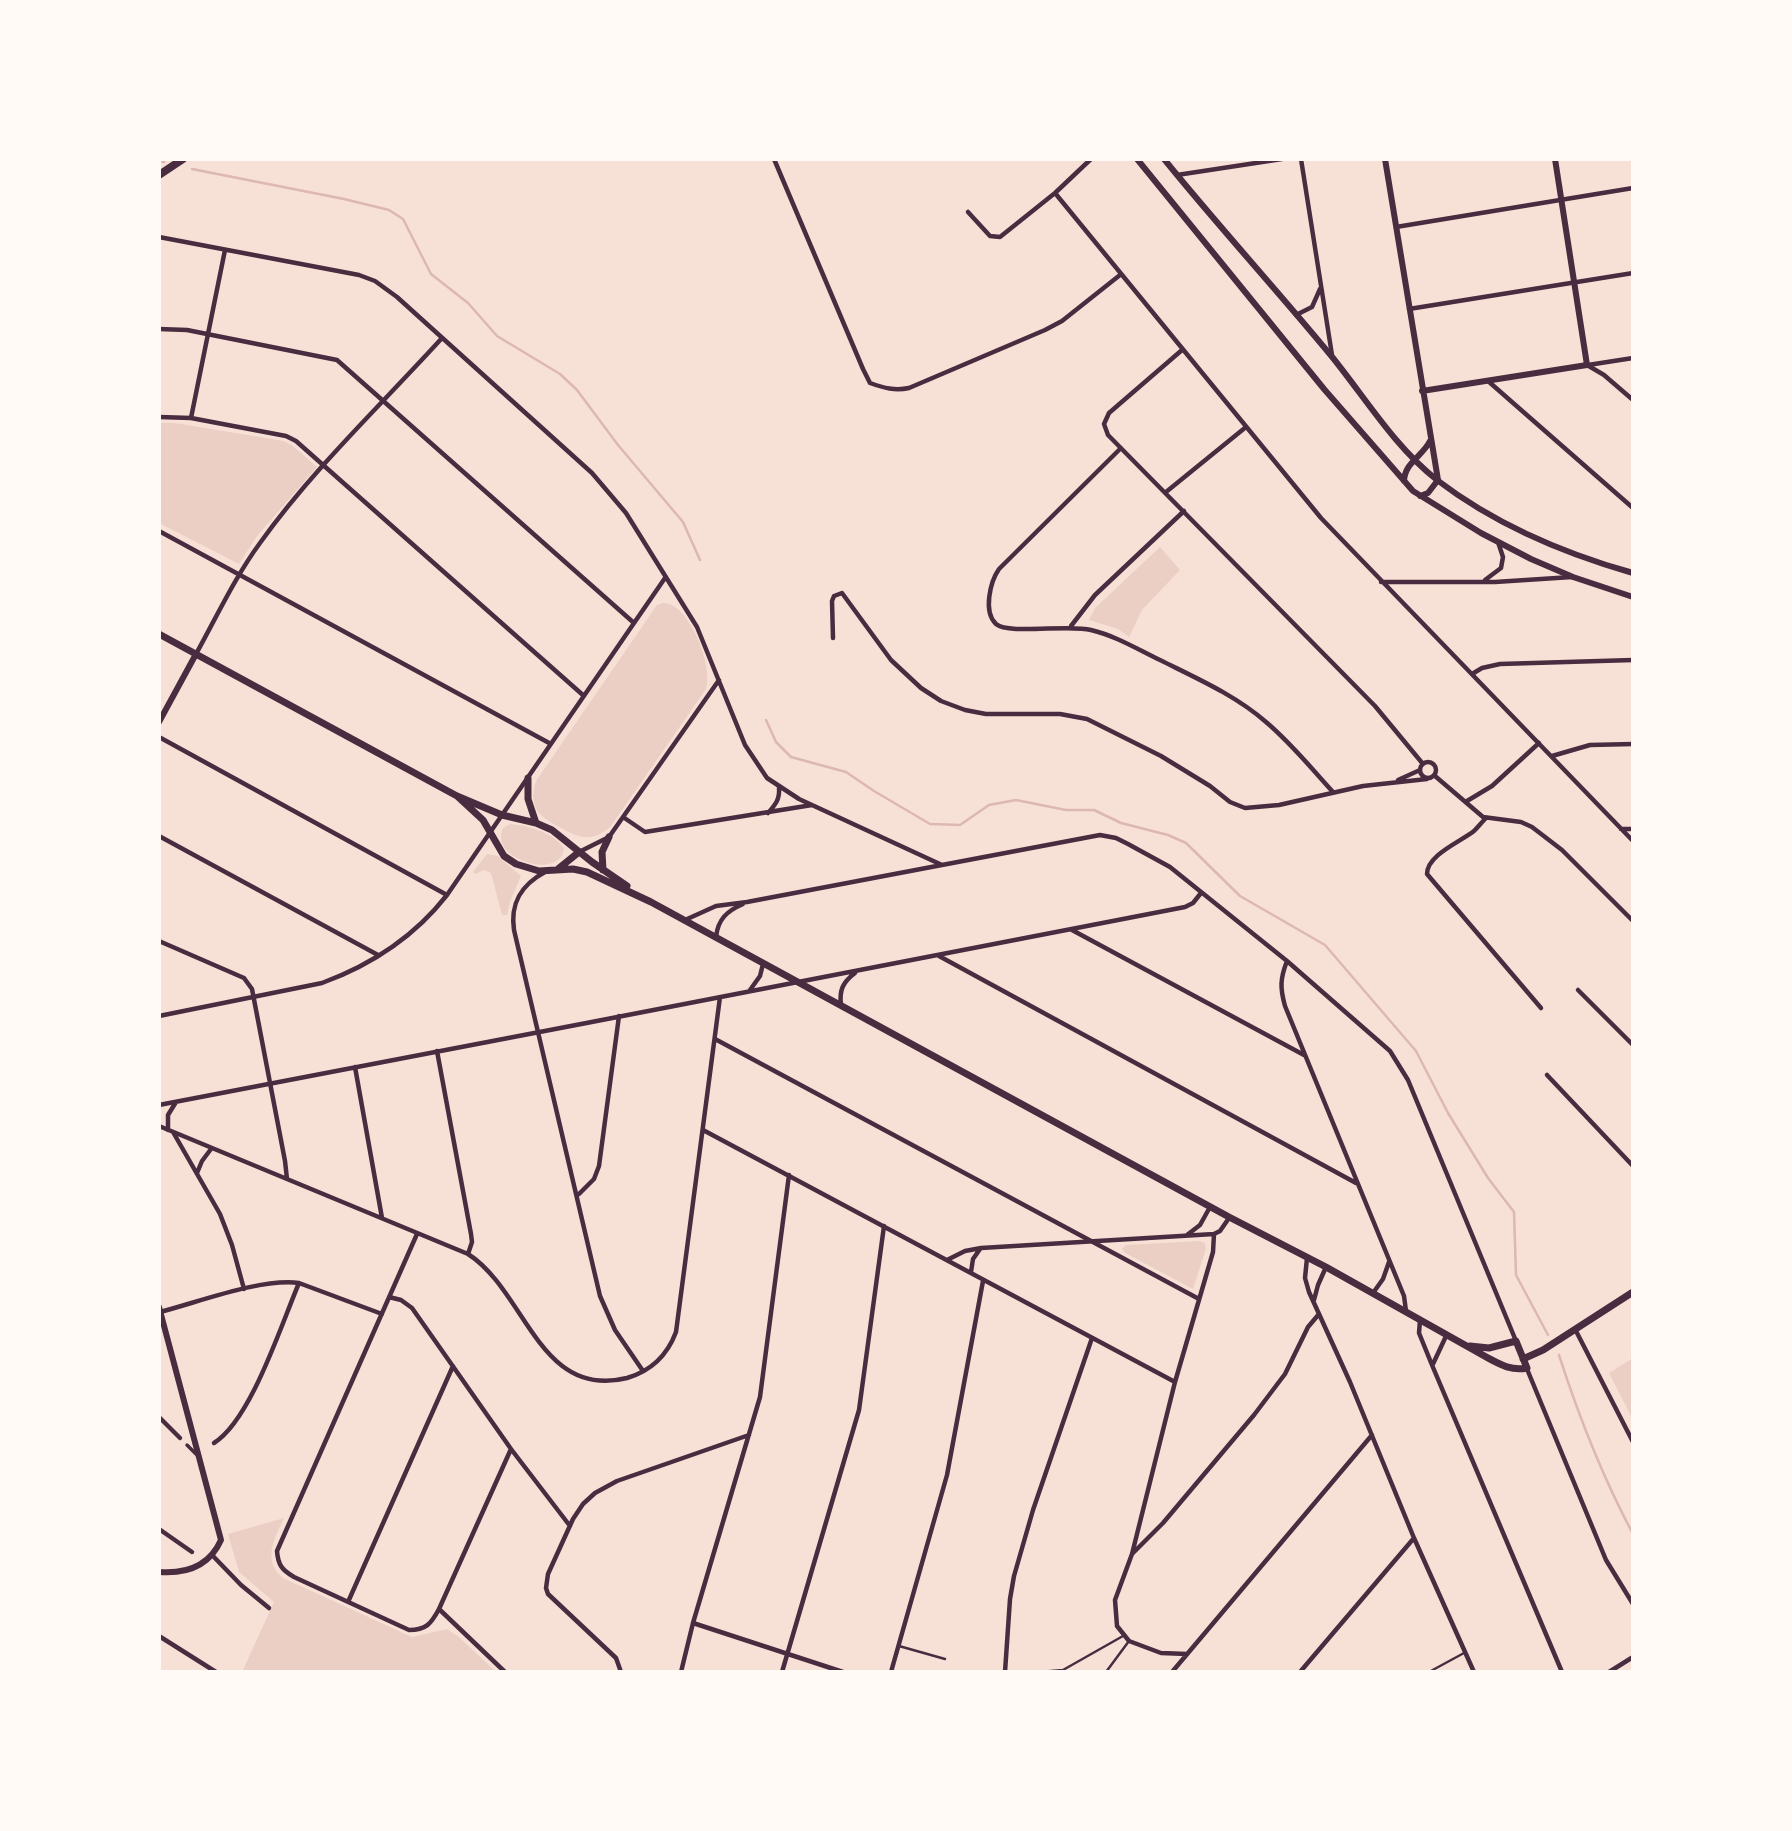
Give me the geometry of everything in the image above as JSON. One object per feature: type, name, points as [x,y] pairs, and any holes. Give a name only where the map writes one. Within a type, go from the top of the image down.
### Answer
[{"type":"highway","points":[[159,175],[179,162]]},
{"type":"main road","points":[[159,634],[457,796],[502,815],[536,823],[559,834],[603,870],[651,902]]},
{"type":"main road","points":[[528,778],[528,799],[536,823]]},
{"type":"main road","points":[[457,796],[483,820],[489,834],[509,860],[523,867],[587,872],[651,902],[1508,1368],[1527,1368],[1516,1341],[1489,1348],[1471,1346]]},
{"type":"main road","points":[[603,870],[602,852],[609,837]]},
{"type":"main road","points":[[550,871],[579,852]]},
{"type":"main road","points":[[1523,1359],[1543,1350],[1633,1292]]},
{"type":"street","points":[[774,159],[863,369],[870,383],[884,388],[909,388],[1044,331],[1062,321],[1120,275]]},
{"type":"street","points":[[968,212],[990,236],[1000,237],[1055,193],[1091,159]]},
{"type":"street","points":[[1137,159],[1324,389],[1404,482],[1420,496],[1497,541],[1573,577],[1633,597]]},
{"type":"street","points":[[1164,159],[1415,459],[1438,480],[1496,519],[1543,543],[1590,561],[1633,573]]},
{"type":"street","points":[[1177,176],[1282,159]]},
{"type":"street","points":[[1301,159],[1332,357]]},
{"type":"street","points":[[1385,159],[1438,480],[1428,493],[1420,496]]},
{"type":"street","points":[[1555,159],[1587,365]]},
{"type":"street","points":[[1396,227],[1633,188]]},
{"type":"street","points":[[1055,193],[1321,518],[1633,841]]},
{"type":"street","points":[[159,237],[359,275],[384,287],[592,473],[626,513],[697,627],[745,744],[767,778],[813,805],[943,865]]},
{"type":"street","points":[[191,418],[225,250]]},
{"type":"street","points":[[1409,309],[1633,273]]},
{"type":"street","points":[[1296,315],[1312,307],[1321,288]]},
{"type":"street","points":[[159,329],[187,330],[337,360],[634,623]]},
{"type":"street","points":[[159,722],[239,574],[263,539],[324,466],[442,338]]},
{"type":"street","points":[[1182,350],[1109,413],[1105,419],[1105,429],[1375,706],[1421,767],[1422,776],[1427,779]]},
{"type":"street","points":[[1422,391],[1633,358]]},
{"type":"street","points":[[1587,365],[1604,375],[1633,400]]},
{"type":"street","points":[[1488,381],[1633,509]]},
{"type":"street","points":[[159,417],[191,418],[286,436],[296,441],[584,696]]},
{"type":"street","points":[[1166,492],[1246,427]]},
{"type":"street","points":[[1404,482],[1406,470],[1424,452],[1430,441]]},
{"type":"street","points":[[1121,448],[999,569],[989,587],[991,616],[1002,628],[1017,630],[1072,626],[1100,632],[1126,642],[1226,694],[1265,721],[1333,792]]},
{"type":"street","points":[[1072,626],[1096,595],[1184,511]]},
{"type":"street","points":[[159,531],[551,744]]},
{"type":"street","points":[[1485,581],[1501,568],[1503,557],[1497,541]]},
{"type":"street","points":[[1380,582],[1573,577]]},
{"type":"street","points":[[159,1016],[322,983],[348,972],[407,937],[447,895],[665,579]]},
{"type":"street","points":[[833,638],[832,601],[834,596],[842,593],[891,660],[921,688],[941,701],[986,714],[1060,714],[1087,719],[1161,756],[1210,786],[1230,802],[1245,808],[1279,805],[1333,792],[1435,776]]},
{"type":"street","points":[[1472,674],[1482,668],[1500,664],[1633,660]]},
{"type":"street","points":[[579,852],[609,837],[719,680]]},
{"type":"street","points":[[159,737],[447,895]]},
{"type":"street","points":[[1466,801],[1492,786],[1539,743]]},
{"type":"street","points":[[1552,756],[1590,745],[1633,744]]},
{"type":"street","points":[[1395,782],[1427,762],[1433,763],[1437,771],[1435,776]]},
{"type":"street","points":[[1435,776],[1486,818],[1521,822],[1532,827],[1562,850],[1633,921]]},
{"type":"street","points":[[767,813],[777,804],[779,787]]},
{"type":"street","points":[[623,817],[645,832],[813,805]]},
{"type":"street","points":[[1486,818],[1474,831],[1428,865],[1427,874],[1541,1008]]},
{"type":"street","points":[[1621,829],[1633,829]]},
{"type":"street","points":[[685,920],[716,906],[1100,835],[1128,844],[1170,867],[1287,961],[1390,1051],[1399,1063],[1516,1341]]},
{"type":"street","points":[[159,836],[378,955]]},
{"type":"street","points":[[550,871],[532,880],[522,890],[514,906],[514,930],[600,1296],[615,1330],[643,1371]]},
{"type":"street","points":[[159,1105],[856,973],[1185,907],[1193,903],[1201,893]]},
{"type":"street","points":[[716,937],[719,923],[726,914],[747,902]]},
{"type":"street","points":[[1071,930],[1304,1055]]},
{"type":"street","points":[[159,941],[244,978],[252,989],[287,1179]]},
{"type":"street","points":[[939,956],[1356,1183]]},
{"type":"street","points":[[1287,961],[1280,978],[1280,988],[1304,1055],[1404,1296],[1406,1311]]},
{"type":"street","points":[[750,991],[760,976],[763,963]]},
{"type":"street","points":[[841,1005],[841,989],[845,981],[856,973]]},
{"type":"street","points":[[1578,990],[1633,1045]]},
{"type":"street","points":[[159,1126],[468,1254],[489,1270],[541,1346],[558,1364],[570,1372],[597,1381],[613,1381],[643,1371],[659,1362],[676,1332],[720,997]]},
{"type":"street","points":[[578,1195],[594,1179],[599,1166],[619,1016]]},
{"type":"street","points":[[715,1039],[1199,1299]]},
{"type":"street","points":[[437,1051],[472,1242],[468,1254]]},
{"type":"street","points":[[355,1067],[382,1219]]},
{"type":"street","points":[[1547,1075],[1633,1166]]},
{"type":"street","points":[[176,1102],[168,1115],[170,1131],[197,1174],[227,1231],[244,1289]]},
{"type":"street","points":[[703,1129],[1175,1382]]},
{"type":"street","points":[[197,1174],[211,1149]]},
{"type":"street","points":[[681,1672],[692,1623],[760,1398],[789,1175]]},
{"type":"street","points":[[1186,1236],[1200,1226],[1210,1206]]},
{"type":"street","points":[[947,1260],[965,1251],[981,1248],[1214,1234],[1220,1231],[1229,1217]]},
{"type":"street","points":[[782,1672],[859,1410],[884,1226]]},
{"type":"street","points":[[417,1234],[277,1551],[280,1566],[285,1572],[409,1630],[428,1627],[439,1609],[511,1449]]},
{"type":"street","points":[[1187,1654],[1161,1653],[1129,1641],[1117,1626],[1115,1600],[1132,1554],[1175,1382],[1213,1252],[1214,1234]]},
{"type":"street","points":[[971,1273],[973,1259],[981,1248]]},
{"type":"street","points":[[1307,1257],[1305,1278],[1319,1314],[1474,1672]]},
{"type":"street","points":[[1373,1293],[1383,1279],[1389,1261]]},
{"type":"street","points":[[1314,1300],[1326,1267]]},
{"type":"street","points":[[891,1672],[947,1475],[983,1281]]},
{"type":"street","points":[[159,1572],[173,1573],[194,1569],[212,1555],[221,1540],[160,1309],[273,1283],[299,1283],[382,1314]]},
{"type":"street","points":[[214,1443],[233,1427],[246,1405],[299,1283]]},
{"type":"street","points":[[389,1297],[401,1300],[412,1308],[511,1449],[570,1526]]},
{"type":"street","points":[[1132,1554],[1163,1523],[1254,1415],[1285,1374],[1308,1327],[1319,1314]]},
{"type":"street","points":[[1420,1319],[1419,1333],[1562,1672]]},
{"type":"street","points":[[1575,1329],[1633,1442]]},
{"type":"street","points":[[1432,1365],[1447,1333]]},
{"type":"street","points":[[1005,1672],[1014,1576],[1033,1510],[1092,1338]]},
{"type":"street","points":[[348,1602],[453,1366]]},
{"type":"street","points":[[1527,1368],[1606,1560],[1633,1604]]},
{"type":"street","points":[[159,1417],[180,1438]]},
{"type":"street","points":[[621,1672],[615,1658],[548,1594],[548,1574],[570,1526],[583,1504],[606,1487],[750,1434]]},
{"type":"street","points":[[1171,1672],[1372,1435]]},
{"type":"street","points":[[187,1445],[200,1458]]},
{"type":"street","points":[[159,1529],[192,1552]]},
{"type":"street","points":[[1300,1672],[1414,1538]]},
{"type":"street","points":[[212,1555],[241,1585],[269,1608]]},
{"type":"street","points":[[439,1609],[505,1672]]},
{"type":"street","points":[[692,1623],[842,1672]]},
{"type":"street","points":[[159,1636],[216,1672]]},
{"type":"street","points":[[1609,1672],[1633,1657]]},
{"type":"lane","points":[[1040,1672],[1063,1670],[1123,1636]]},
{"type":"lane","points":[[1106,1672],[1129,1641]]},
{"type":"lane","points":[[899,1646],[945,1659]]},
{"type":"lane","points":[[1429,1672],[1464,1653]]},
{"type":"shaded area","points":[[159,423],[175,423],[284,441],[317,467],[257,536],[239,564],[159,523]]},
{"type":"shaded area","points":[[1160,547],[1180,570],[1142,610],[1129,637],[1118,629],[1089,620],[1095,608]]},
{"type":"shaded area","points":[[663,603],[682,613],[697,637],[706,666],[706,689],[611,826],[593,837],[574,835],[547,820],[537,810],[533,798],[536,781],[657,605]]},
{"type":"shaded area","points":[[510,824],[533,828],[559,842],[564,848],[560,858],[540,865],[515,857],[506,849],[501,839],[503,828]]},
{"type":"shaded area","points":[[487,854],[498,856],[521,876],[507,915],[502,915],[491,873],[484,870],[476,874],[473,872]]},
{"type":"shaded area","points":[[1200,1241],[1205,1243],[1206,1249],[1193,1289],[1122,1249],[1126,1245]]},
{"type":"shaded area","points":[[1633,1358],[1633,1420],[1609,1373]]},
{"type":"shaded area","points":[[284,1518],[271,1557],[283,1578],[412,1637],[447,1629],[496,1672],[242,1672],[274,1602],[239,1572],[228,1534]]},
{"type":"waterway","points":[[159,160],[164,162]]},
{"type":"waterway","points":[[192,169],[344,199],[389,210],[403,219],[431,274],[468,303],[497,336],[560,374],[577,390],[618,445],[683,522],[700,560]]},
{"type":"waterway","points":[[766,720],[776,742],[791,757],[846,772],[930,824],[960,825],[989,805],[1016,800],[1066,810],[1094,810],[1121,823],[1168,835],[1186,843],[1240,896],[1325,945],[1416,1051],[1448,1113],[1488,1178],[1514,1212],[1516,1275],[1548,1335]]},
{"type":"waterway","points":[[1559,1355],[1592,1446],[1633,1534]]}]
